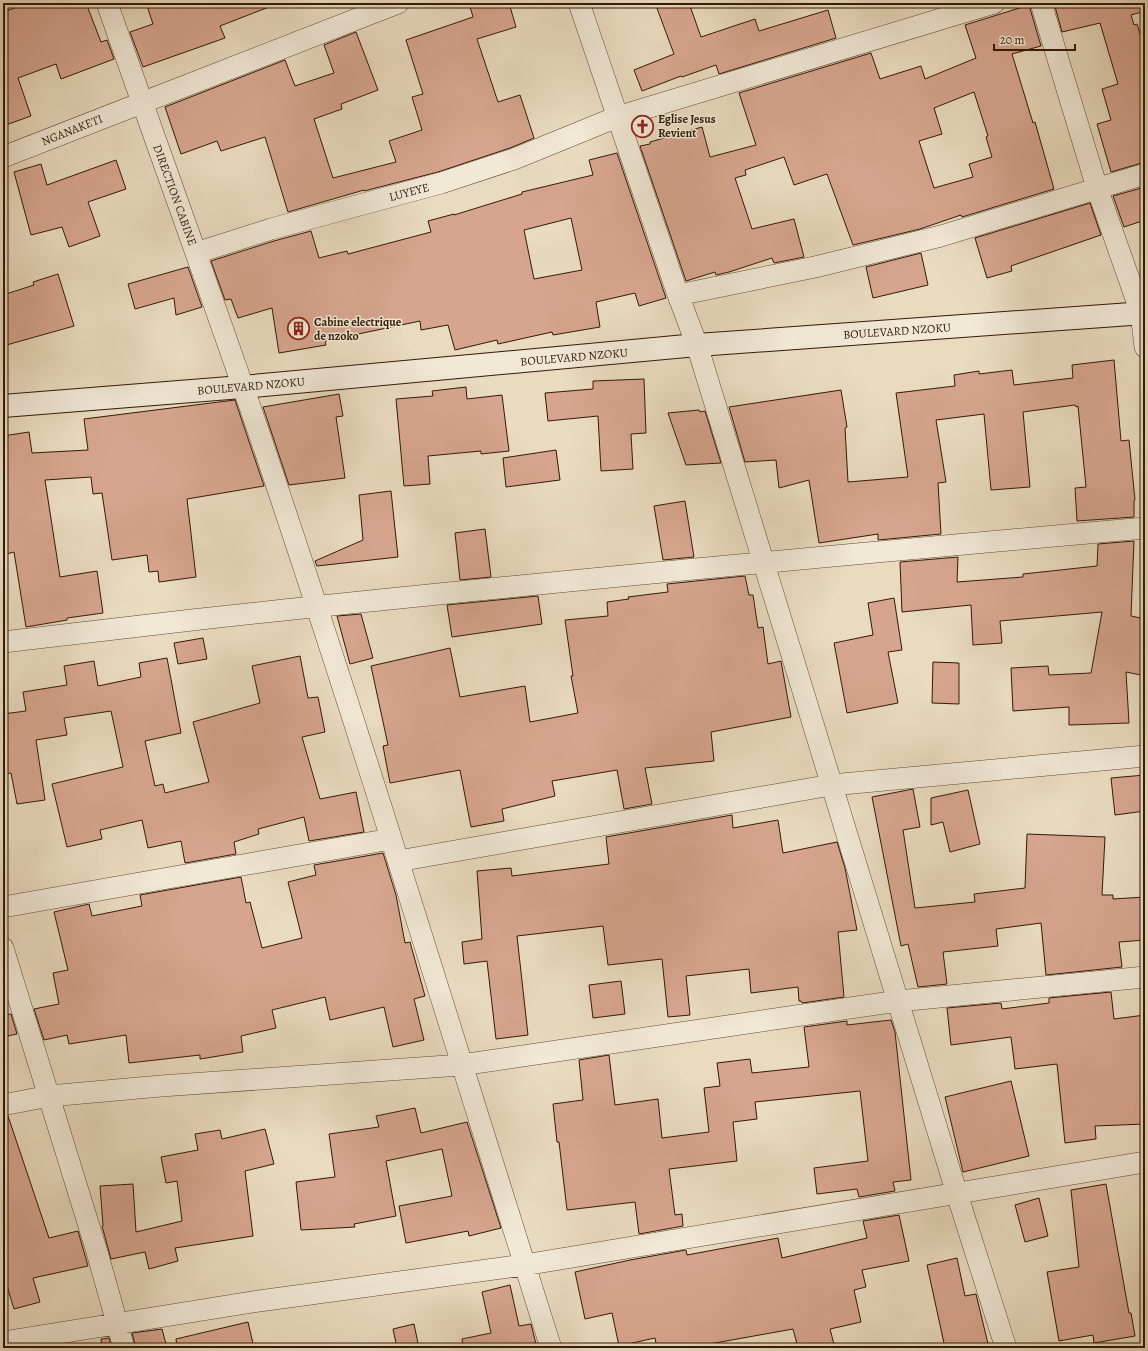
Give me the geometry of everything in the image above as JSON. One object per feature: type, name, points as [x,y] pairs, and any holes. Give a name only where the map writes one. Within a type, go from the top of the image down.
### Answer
[{"type":"street","name":"DIRECTION CABINE","points":[[107,3],[196,253],[315,606],[398,861],[550,1348]]},
{"type":"street","name":"NGANAKETI","points":[[3,157],[398,3]]},
{"type":"street","points":[[579,3],[678,295],[697,345],[957,1194],[1006,1348]]},
{"type":"street","name":"LUYEYE","points":[[196,253],[271,229],[440,183],[514,159],[617,117],[994,3]]},
{"type":"street","points":[[1041,3],[1097,188],[1143,313],[1145,347]]},
{"type":"street","points":[[678,295],[815,268],[934,238],[1145,174]]},
{"type":"street","name":"BOULEVARD NZOKU","points":[[3,406],[242,387],[697,345],[1143,313]]},
{"type":"street","points":[[3,642],[315,606],[763,561],[1145,528]]},
{"type":"street","points":[[398,861],[832,785],[1145,756]]},
{"type":"street","points":[[3,907],[391,839]]},
{"type":"street","points":[[3,948],[98,1252],[124,1348]]},
{"type":"street","points":[[3,1105],[49,1096],[161,1086],[461,1065],[898,1001],[1145,977]]},
{"type":"street","points":[[3,1342],[267,1300],[524,1265],[1145,1162]]},
{"type":"building","points":[[29,3],[86,3],[101,42],[107,40],[114,59],[61,79],[56,64],[18,78],[31,116],[3,126],[3,12]]},
{"type":"building","points":[[146,3],[273,3],[274,5],[220,26],[225,38],[143,67],[130,32],[153,24]]},
{"type":"building","points":[[469,3],[509,3],[516,27],[477,39],[498,102],[520,95],[534,138],[510,148],[438,172],[364,190],[288,212],[265,137],[221,151],[217,141],[181,154],[165,107],[285,60],[295,86],[334,73],[324,45],[356,32],[378,90],[341,104],[342,109],[314,119],[333,178],[396,162],[389,141],[422,130],[412,97],[423,94],[406,40],[473,17]]},
{"type":"building","points":[[655,3],[689,3],[701,37],[755,19],[759,31],[828,10],[836,38],[719,74],[716,65],[682,77],[681,76],[642,91],[634,70],[674,54]]},
{"type":"building","points":[[1054,3],[1145,3],[1145,11],[1131,15],[1134,25],[1137,24],[1145,50],[1145,162],[1111,172],[1097,124],[1111,120],[1102,89],[1118,84],[1100,23],[1062,32]]},
{"type":"building","points":[[1029,5],[1041,46],[1012,54],[1033,123],[1035,122],[1054,189],[962,217],[961,215],[920,229],[853,245],[827,174],[794,185],[784,157],[745,170],[746,175],[735,178],[752,229],[794,219],[804,257],[774,263],[772,258],[729,272],[716,275],[715,272],[686,281],[640,146],[702,127],[710,157],[756,145],[739,93],[871,53],[880,79],[921,66],[925,79],[976,58],[965,25]],"holes":[[[974,92],[988,136],[986,137],[992,157],[969,164],[973,177],[934,188],[919,141],[942,134],[934,108]]]},
{"type":"building","points":[[617,153],[666,298],[639,306],[635,293],[596,302],[600,327],[553,335],[552,332],[498,344],[497,340],[455,350],[448,325],[421,330],[420,321],[325,341],[326,345],[279,353],[272,308],[238,318],[231,299],[225,300],[211,261],[311,231],[319,258],[347,251],[348,254],[431,232],[428,221],[454,215],[522,194],[522,192],[593,175],[589,160]],"holes":[[[571,218],[582,270],[534,279],[524,230]]]},
{"type":"building","points":[[116,160],[126,189],[88,202],[100,236],[69,247],[62,227],[31,235],[14,172],[41,164],[47,185]]},
{"type":"building","points":[[1145,187],[1145,220],[1124,227],[1113,196]]},
{"type":"building","points":[[1090,203],[1101,235],[1011,266],[1012,271],[987,278],[975,238]]},
{"type":"building","points":[[921,253],[928,285],[873,298],[866,267]]},
{"type":"building","points":[[188,267],[202,307],[176,315],[174,298],[135,309],[128,284]]},
{"type":"building","points":[[58,274],[74,326],[3,346],[3,295],[34,285],[33,282]]},
{"type":"building","points":[[1114,360],[1121,441],[1129,440],[1135,500],[1134,517],[1077,521],[1075,488],[1086,487],[1078,406],[1076,407],[1075,405],[1023,412],[1030,487],[991,490],[984,414],[936,420],[946,482],[938,483],[941,534],[878,540],[878,534],[819,543],[809,480],[779,488],[776,460],[745,462],[729,407],[841,390],[847,427],[845,428],[848,482],[908,477],[896,393],[955,386],[954,375],[979,371],[979,374],[1012,370],[1014,385],[1073,378],[1072,365]]},
{"type":"building","points":[[644,379],[646,433],[631,434],[633,469],[601,471],[598,416],[548,421],[545,393],[593,389],[593,381]]},
{"type":"building","points":[[466,387],[467,399],[502,395],[509,451],[481,454],[481,451],[428,456],[430,484],[404,486],[396,399],[433,396],[432,391]]},
{"type":"building","points":[[339,394],[343,416],[336,417],[345,478],[289,485],[263,407]]},
{"type":"building","points":[[235,400],[264,486],[187,499],[196,577],[159,582],[158,571],[149,572],[147,555],[112,560],[102,493],[93,494],[91,477],[45,480],[60,577],[97,571],[103,613],[67,618],[67,620],[26,627],[14,552],[3,555],[3,436],[29,432],[32,453],[88,450],[84,419]]},
{"type":"building","points":[[699,410],[700,412],[705,411],[721,463],[686,465],[668,413]]},
{"type":"building","points":[[556,450],[560,480],[506,487],[503,458]]},
{"type":"building","points":[[391,491],[398,557],[317,566],[315,561],[363,540],[359,495]]},
{"type":"building","points":[[685,501],[694,557],[663,560],[654,506]]},
{"type":"building","points":[[485,529],[491,577],[460,580],[455,533]]},
{"type":"building","points":[[1134,541],[1131,616],[1145,619],[1145,652],[1141,675],[1126,672],[1129,723],[1069,725],[1069,707],[1013,711],[1011,668],[1048,666],[1049,675],[1091,673],[1102,612],[1000,621],[1002,643],[973,645],[971,605],[902,612],[900,562],[958,557],[957,582],[1023,577],[1023,574],[1097,566],[1098,544]]},
{"type":"building","points":[[745,576],[749,595],[753,595],[758,628],[763,627],[768,664],[781,661],[791,717],[711,732],[714,761],[645,768],[652,804],[624,809],[617,770],[552,781],[555,796],[502,809],[504,821],[471,827],[460,770],[390,783],[383,746],[388,745],[371,666],[450,648],[460,697],[525,686],[530,722],[578,713],[571,676],[573,676],[565,620],[608,616],[607,602],[629,599],[628,597],[668,592],[667,584]]},
{"type":"building","points":[[538,596],[542,624],[452,637],[447,605]]},
{"type":"building","points":[[894,598],[902,650],[888,652],[898,703],[847,713],[834,643],[873,635],[868,603]]},
{"type":"building","points":[[361,614],[373,658],[350,664],[337,616]]},
{"type":"building","points":[[203,638],[207,659],[178,664],[174,643]]},
{"type":"building","points":[[300,656],[308,698],[318,697],[325,732],[302,737],[320,799],[356,792],[364,832],[309,841],[304,817],[258,829],[259,834],[234,842],[236,854],[185,863],[181,841],[148,848],[142,820],[100,830],[102,839],[67,847],[52,784],[123,767],[111,711],[64,718],[67,735],[36,740],[45,800],[17,804],[11,773],[3,774],[3,714],[26,711],[23,692],[67,685],[64,666],[94,661],[98,686],[141,677],[139,663],[167,658],[181,733],[145,741],[155,786],[163,784],[165,793],[209,782],[193,722],[260,703],[252,666]]},
{"type":"building","points":[[933,662],[959,663],[959,704],[932,703]]},
{"type":"building","points":[[1145,775],[1145,811],[1115,815],[1111,778]]},
{"type":"building","points":[[913,789],[920,827],[903,830],[915,908],[975,902],[974,894],[1025,888],[1027,834],[1105,837],[1102,895],[1113,895],[1113,899],[1145,897],[1145,940],[1119,942],[1122,967],[1046,975],[1041,923],[996,929],[998,946],[943,952],[947,984],[918,987],[908,944],[901,946],[872,797]]},
{"type":"building","points":[[968,790],[980,844],[950,852],[943,822],[931,825],[931,798]]},
{"type":"building","points":[[732,815],[733,828],[778,820],[783,853],[837,842],[845,868],[857,930],[838,932],[844,997],[802,1003],[799,1001],[798,987],[751,993],[749,969],[686,976],[690,1015],[668,1017],[662,959],[608,965],[603,926],[517,936],[528,1035],[496,1039],[487,961],[464,964],[462,942],[482,939],[477,871],[511,868],[512,876],[609,864],[606,837]]},
{"type":"building","points":[[383,853],[396,895],[405,943],[410,942],[425,996],[414,999],[424,1040],[393,1047],[384,1007],[330,1020],[325,997],[272,1010],[276,1028],[241,1036],[243,1052],[200,1059],[200,1055],[129,1063],[126,1035],[69,1044],[67,1035],[44,1040],[34,1009],[59,1004],[53,973],[68,970],[54,912],[89,904],[92,916],[142,906],[140,895],[241,877],[246,903],[250,902],[262,948],[302,938],[288,882],[316,875],[314,865]]},
{"type":"building","points":[[621,981],[625,1014],[593,1018],[589,985]]},
{"type":"building","points":[[1111,992],[1114,1019],[1145,1015],[1145,1124],[1095,1126],[1096,1139],[1065,1143],[1057,1064],[1015,1069],[1011,1037],[951,1045],[947,1008],[1001,1003],[1002,1009],[1049,1003],[1049,998]]},
{"type":"building","points":[[11,1014],[17,1034],[3,1037],[3,1015]]},
{"type":"building","points":[[891,1020],[895,1032],[911,1180],[893,1182],[895,1191],[859,1197],[857,1189],[817,1194],[814,1168],[868,1161],[860,1091],[755,1102],[757,1119],[733,1122],[737,1161],[669,1169],[675,1215],[682,1214],[683,1226],[639,1234],[635,1202],[567,1210],[553,1104],[583,1100],[579,1060],[609,1055],[615,1105],[658,1099],[662,1138],[709,1132],[704,1088],[720,1086],[717,1063],[750,1059],[752,1073],[809,1067],[804,1027],[847,1021],[847,1025]]},
{"type":"building","points":[[1011,1081],[1029,1156],[963,1172],[945,1097]]},
{"type":"building","points":[[415,1108],[421,1133],[467,1122],[501,1228],[469,1236],[468,1231],[406,1243],[399,1206],[452,1196],[442,1149],[386,1161],[396,1216],[354,1224],[355,1227],[301,1230],[296,1182],[335,1177],[329,1134],[379,1127],[376,1116]]},
{"type":"building","points":[[8,1116],[49,1238],[78,1231],[88,1266],[33,1278],[40,1302],[14,1309],[3,1273],[3,1117]]},
{"type":"building","points":[[265,1129],[274,1164],[245,1171],[253,1236],[175,1248],[178,1261],[149,1269],[145,1252],[111,1259],[102,1226],[100,1186],[133,1184],[136,1232],[182,1221],[177,1181],[166,1183],[161,1157],[198,1150],[195,1134],[220,1130],[222,1139]]},
{"type":"building","points":[[1106,1184],[1129,1313],[1131,1313],[1135,1336],[1094,1343],[1093,1335],[1059,1341],[1047,1272],[1079,1267],[1071,1190]]},
{"type":"building","points":[[1039,1198],[1048,1236],[1025,1242],[1015,1205]]},
{"type":"building","points":[[899,1215],[909,1261],[862,1270],[866,1287],[854,1290],[861,1322],[830,1329],[835,1348],[798,1348],[793,1329],[687,1348],[657,1348],[655,1338],[619,1346],[612,1313],[585,1319],[575,1272],[686,1250],[687,1255],[778,1238],[782,1258],[867,1238],[863,1221]]},
{"type":"building","points":[[957,1258],[965,1296],[976,1294],[989,1348],[945,1348],[927,1265]]},
{"type":"building","points":[[510,1285],[519,1326],[531,1324],[537,1348],[463,1348],[462,1339],[491,1333],[482,1292]]},
{"type":"building","points":[[248,1322],[254,1348],[177,1348],[176,1339]]},
{"type":"building","points":[[414,1324],[419,1348],[397,1348],[393,1329]]},
{"type":"building","points":[[162,1329],[167,1348],[136,1348],[132,1333]]},
{"type":"building","points":[[109,1338],[112,1348],[102,1348],[101,1339]]},
{"type":"place","name":"Eglise Jesus Revient","points":[[642,126]]},
{"type":"place","name":"Cabine electrique de nzoko","points":[[299,329]]}]
